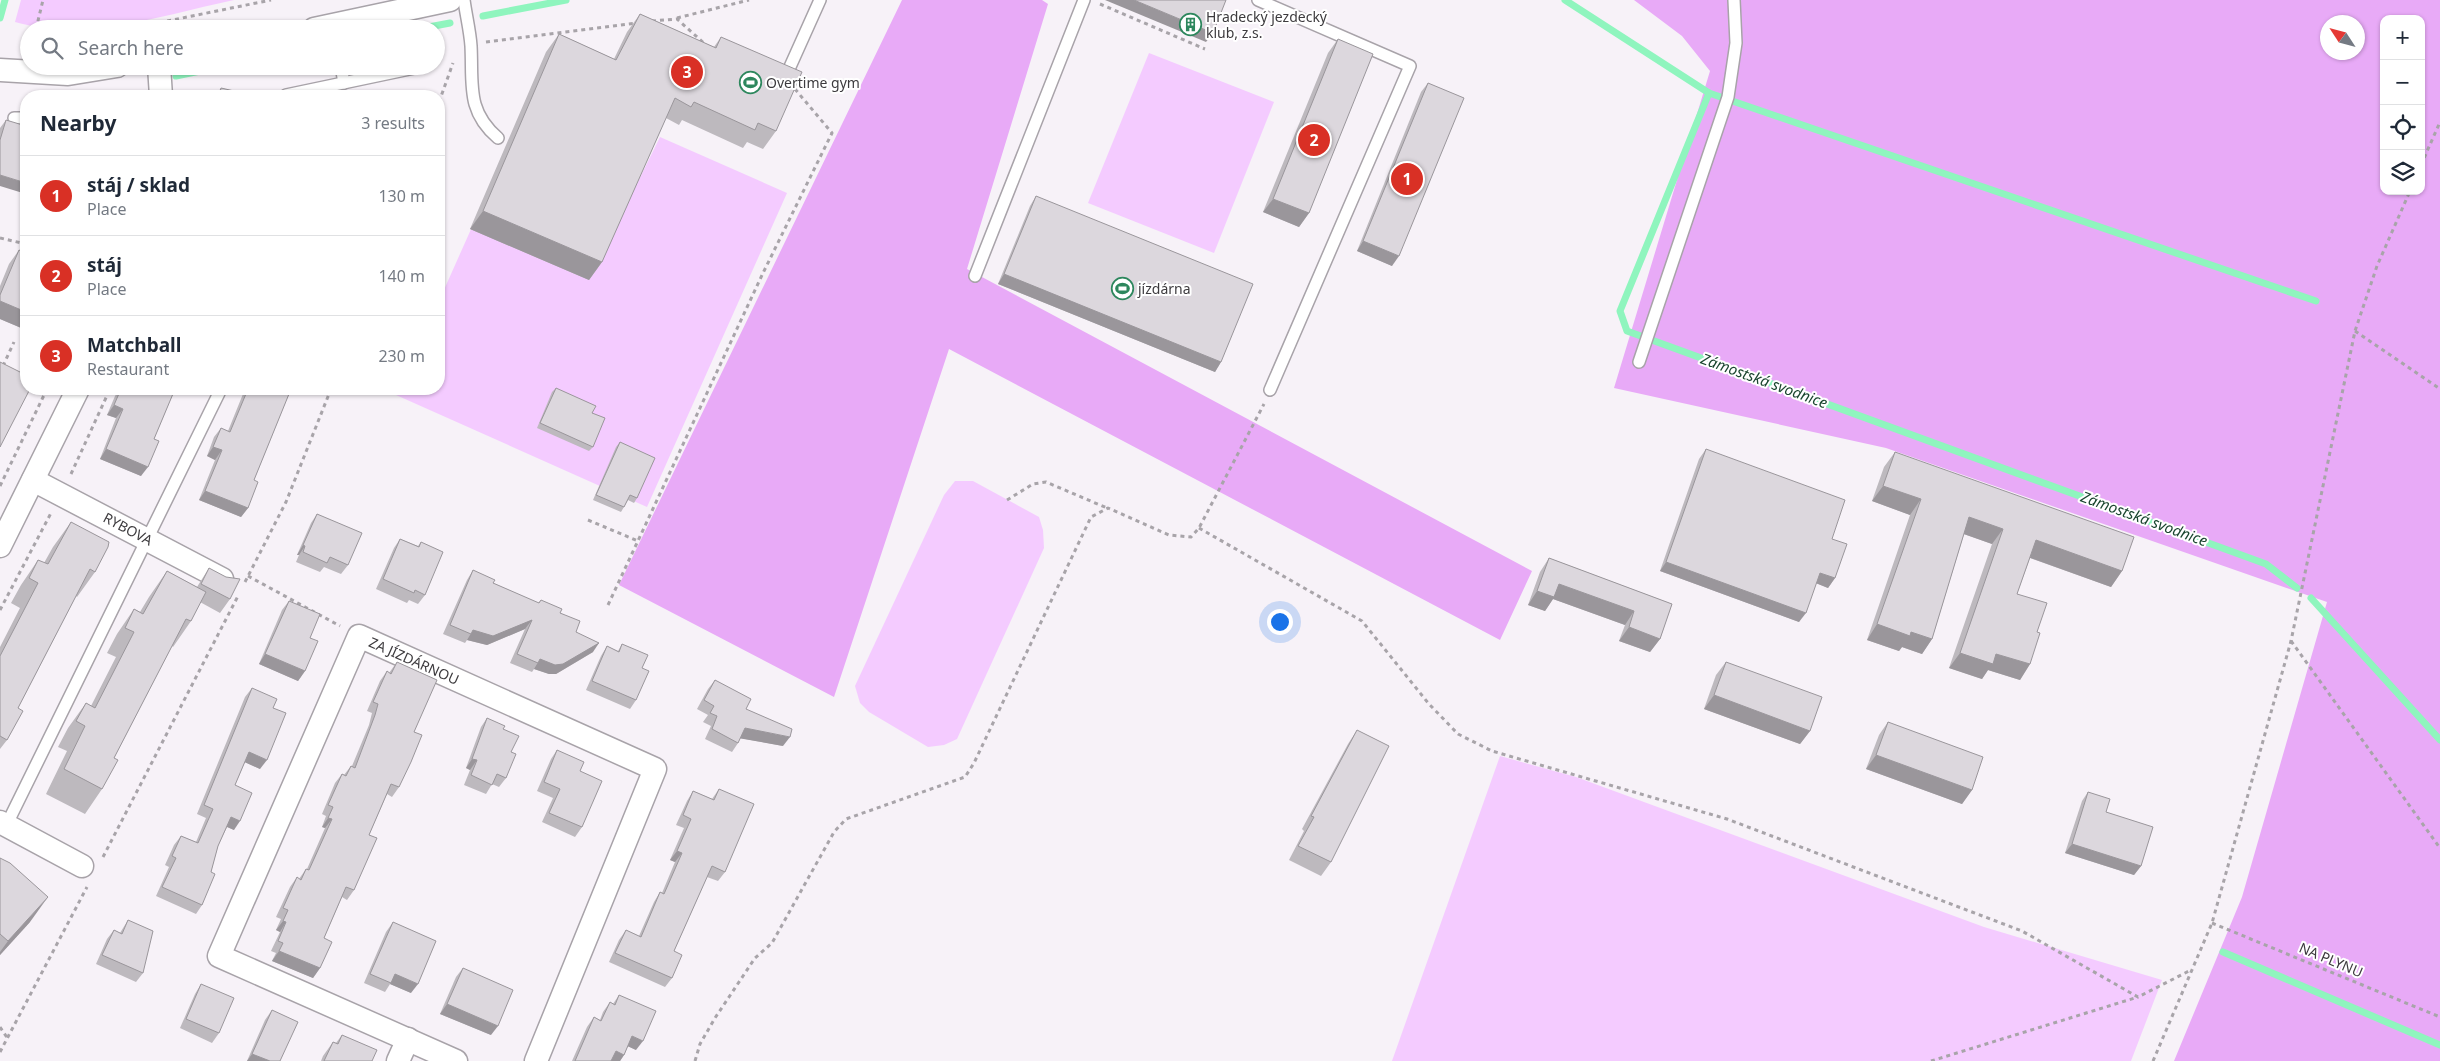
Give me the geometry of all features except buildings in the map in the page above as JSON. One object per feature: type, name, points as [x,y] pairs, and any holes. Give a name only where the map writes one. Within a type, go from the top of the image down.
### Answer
[{"type":"street","points":[[359,20],[450,0]]},
{"type":"street","points":[[4,71],[20,72]]},
{"type":"street","points":[[159,75],[160,90]]},
{"type":"street","points":[[0,546],[75,395]]},
{"type":"street","name":"RYBOVA","points":[[34,480],[233,582]]},
{"type":"street","name":"ZA JÍZDÁRNOU","points":[[456,1061],[219,956],[359,636],[655,769],[536,1061]]},
{"type":"street","points":[[3,824],[90,871]]},
{"type":"street","points":[[398,1061],[408,1039]]},
{"type":"lane","points":[[464,0],[471,44],[473,102],[478,116],[487,129],[498,138]]},
{"type":"lane","points":[[786,78],[820,0]]},
{"type":"lane","points":[[974,276],[1084,0]]},
{"type":"lane","points":[[1258,0],[1410,66],[1270,390]]},
{"type":"lane","points":[[1639,362],[1728,97],[1736,44],[1734,0]]},
{"type":"lane","points":[[343,75],[344,83]]},
{"type":"lane","points":[[310,90],[382,75]]},
{"type":"lane","points":[[14,118],[20,118]]},
{"type":"lane","points":[[3,824],[148,540],[218,395]]},
{"type":"path","points":[[38,20],[43,0]]},
{"type":"path","points":[[172,20],[271,0]]},
{"type":"path","points":[[471,44],[677,18],[749,0]]},
{"type":"path","points":[[1099,4],[1204,49]]},
{"type":"path","points":[[677,18],[712,50]]},
{"type":"path","points":[[608,605],[763,273],[832,133],[786,78]]},
{"type":"path","points":[[2425,156],[2440,122]]},
{"type":"path","points":[[2153,1061],[2212,923],[2291,640],[2355,331],[2377,266],[2408,195]]},
{"type":"path","points":[[0,238],[20,243]]},
{"type":"path","points":[[2355,331],[2440,389]]},
{"type":"path","points":[[3,366],[14,342]]},
{"type":"path","points":[[1007,500],[1034,484],[1046,482],[1169,535],[1191,537],[1199,528],[1257,421],[1270,390]]},
{"type":"path","points":[[0,486],[45,395]]},
{"type":"path","points":[[0,610],[61,494],[107,395]]},
{"type":"path","points":[[233,582],[248,576],[286,502],[329,395]]},
{"type":"path","points":[[695,1061],[700,1044],[715,1018],[755,958],[772,943],[834,832],[846,819],[965,777],[974,763],[1088,523],[1092,517],[1108,508]]},
{"type":"path","points":[[588,520],[638,541]]},
{"type":"path","points":[[1199,528],[1362,621],[1429,704],[1458,734],[1492,751],[1727,819],[2022,931],[2138,997]]},
{"type":"path","points":[[248,576],[359,636]]},
{"type":"path","points":[[0,1052],[8,1040],[90,871],[239,594]]},
{"type":"path","points":[[2291,640],[2440,848]]},
{"type":"path","name":"NA PLYNU","points":[[2212,923],[2440,1017]]},
{"type":"path","points":[[1931,1061],[2138,997],[2191,970]]},
{"type":"path","points":[[0,1027],[8,1040]]},
{"type":"shaded area","points":[[21,0],[234,0],[147,20],[20,20],[20,23],[15,22]]},
{"type":"shaded area","points":[[902,0],[1042,0],[1048,4],[967,269],[1532,571],[1500,640],[949,349],[834,697],[619,585]]},
{"type":"shaded area","points":[[1634,0],[2440,0],[2440,1061],[2174,1061],[2242,897],[2327,602],[1886,448],[1614,388],[1710,71],[1682,36]]},
{"type":"shaded area","points":[[1149,53],[1274,102],[1214,253],[1088,203]]},
{"type":"shaded area","points":[[660,137],[787,193],[647,507],[396,395],[445,395],[445,288],[472,227],[622,214]]},
{"type":"shaded area","points":[[955,481],[973,481],[1039,517],[1043,530],[1044,548],[957,739],[944,745],[928,747],[869,712],[860,703],[855,686],[944,495]]},
{"type":"shaded area","points":[[1500,756],[1576,777],[1984,927],[2162,980],[2131,1061],[1392,1061]]},
{"type":"waterway","name":"Zámostská svodnice","points":[[0,18],[5,0]]},
{"type":"waterway","name":"Zámostská svodnice","points":[[483,16],[566,0]]},
{"type":"waterway","name":"Zámostská svodnice","points":[[1565,0],[1709,93],[1620,311],[1627,331],[2266,564],[2297,588]]},
{"type":"waterway","name":"Zámostská svodnice","points":[[445,24],[450,23]]},
{"type":"waterway","name":"Zámostská svodnice","points":[[176,76],[181,75]]},
{"type":"waterway","points":[[1709,93],[2316,301]]},
{"type":"waterway","name":"Zámostská svodnice","points":[[2311,598],[2440,740]]},
{"type":"waterway","points":[[2223,952],[2440,1045]]},
{"type":"place","name":"Hradecký jezdecký klub, z.s.","points":[[1190,25]]},
{"type":"place","name":"Matchball","points":[[687,72]]},
{"type":"place","name":"Overtime gym","points":[[750,83]]},
{"type":"place","name":"stáj","points":[[1314,140]]},
{"type":"place","name":"stáj / sklad","points":[[1407,179]]},
{"type":"place","name":"jízdárna","points":[[1122,289]]}]
